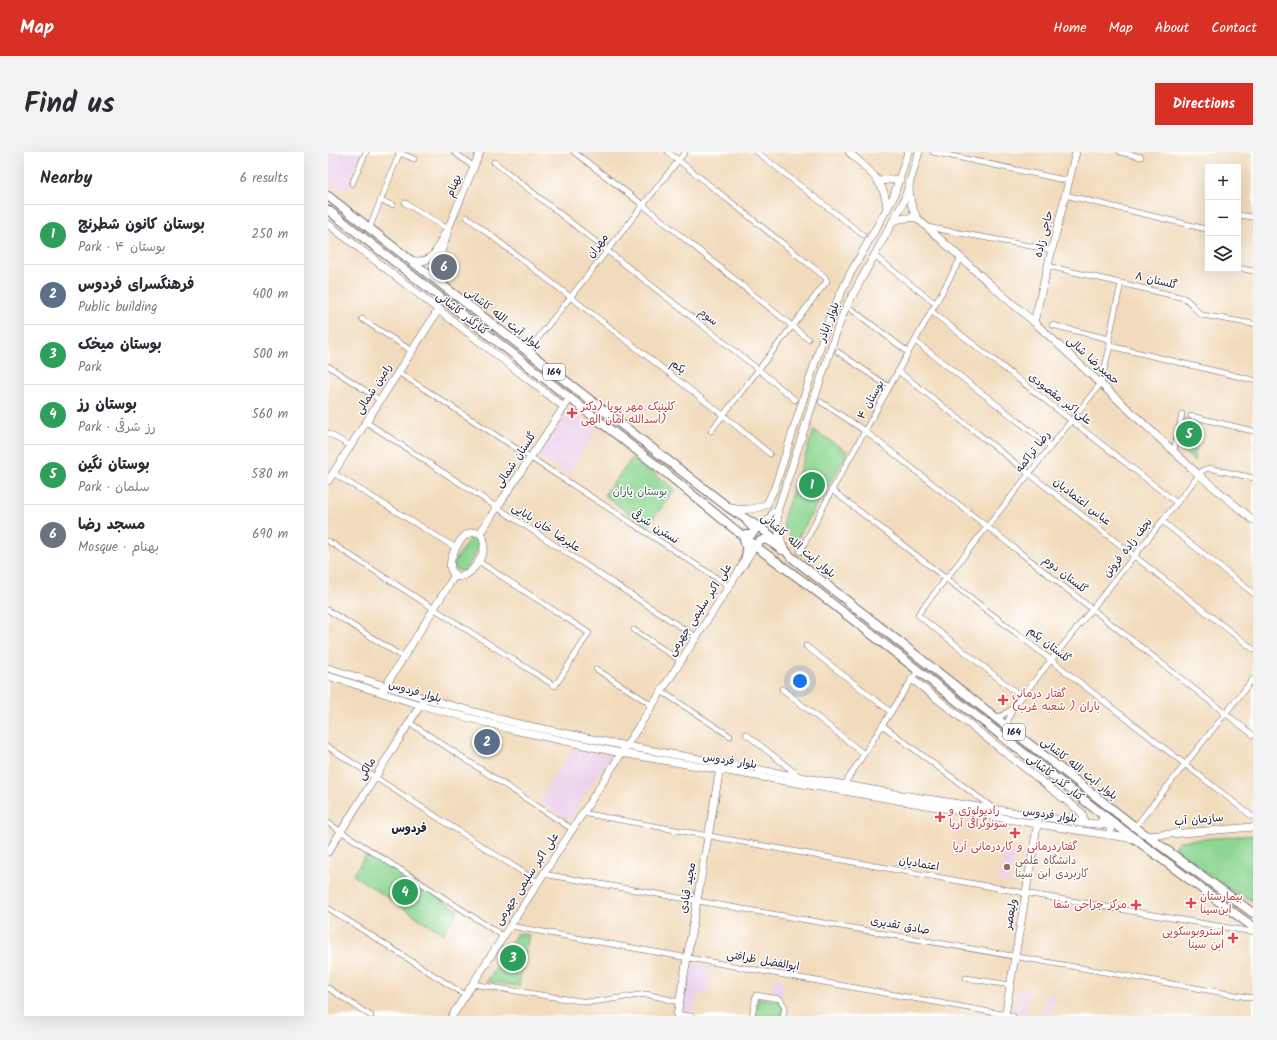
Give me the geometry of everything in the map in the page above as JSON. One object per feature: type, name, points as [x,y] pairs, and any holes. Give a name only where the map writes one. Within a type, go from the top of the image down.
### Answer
[{"type":"main road","name":"بهنام","points":[[441,285],[436,273],[435,259],[447,238],[448,229],[480,152]]},
{"type":"main road","points":[[849,152],[879,181],[887,200],[887,209]]},
{"type":"main road","name":"بلوار اباذر","points":[[767,504],[775,487],[830,316],[850,274],[893,198],[908,152]]},
{"type":"main road","name":"بلوار اباذر","points":[[782,544],[777,525],[776,510],[836,333],[845,308],[903,203],[919,152]]},
{"type":"main road","name":"حاجی زاده","points":[[1034,322],[1076,152]]},
{"type":"main road","points":[[879,181],[900,179]]},
{"type":"main road","points":[[909,185],[911,208],[917,218]]},
{"type":"main road","name":"بلوار آیت الله کاشانی","points":[[328,196],[729,508],[757,524],[782,544],[790,556],[1147,836],[1253,913]]},
{"type":"main road","name":"بلوار آیت الله کاشانی","points":[[328,210],[570,398],[755,546],[811,587],[1135,839],[1253,926]]},
{"type":"main road","points":[[893,221],[900,218],[917,218]]},
{"type":"main road","name":"حمیدرضا شالی","points":[[917,218],[1034,322],[1199,474],[1253,520]]},
{"type":"main road","name":"کنارگذر کاشانی","points":[[328,224],[564,407]]},
{"type":"main road","points":[[408,259],[422,261],[435,259]]},
{"type":"main road","name":"رامین شمالی","points":[[328,481],[439,309]]},
{"type":"main road","name":"گلستان شمالی","points":[[480,533],[570,398]]},
{"type":"main road","points":[[729,508],[749,510],[767,504],[770,510],[776,510]]},
{"type":"main road","points":[[744,563],[747,552],[743,535],[751,535],[754,532],[754,529],[745,518]]},
{"type":"main road","points":[[469,533],[480,533],[485,540],[485,546],[478,561],[467,575],[463,577],[455,575],[452,572],[450,565],[456,548],[461,540],[469,533]]},
{"type":"main road","points":[[755,546],[759,540],[766,539],[790,556]]},
{"type":"main road","name":"علی اکبر سلیمی جهرمی","points":[[452,1016],[755,546]]},
{"type":"main road","points":[[381,693],[455,575]]},
{"type":"main road","name":"بلوار فردوس","points":[[328,668],[385,686],[423,702],[514,730],[621,753],[799,780],[901,798],[993,817],[1135,839]]},
{"type":"main road","name":"بلوار فردوس","points":[[328,676],[381,693],[721,768]]},
{"type":"main road","name":"کنار گذر کاشانی","points":[[912,679],[1082,813],[1084,820],[1082,823]]},
{"type":"main road","name":"مالکی","points":[[328,852],[423,702]]},
{"type":"main road","name":"مجید قبادی","points":[[677,1015],[721,768]]},
{"type":"main road","name":"بلوار فردوس","points":[[901,798],[994,809],[1082,823],[1098,824]]},
{"type":"main road","points":[[993,817],[994,809]]},
{"type":"main road","points":[[1098,824],[1102,822],[1103,814]]},
{"type":"main road","name":"ولیعصر","points":[[1005,1015],[1039,816]]},
{"type":"main road","points":[[1098,824],[1107,825],[1110,827],[1111,831],[1107,835]]},
{"type":"main road","name":"سازمان آب","points":[[1147,836],[1253,827]]},
{"type":"street","points":[[352,184],[366,152]]},
{"type":"street","points":[[369,229],[399,152],[414,159]]},
{"type":"street","points":[[454,152],[474,167]]},
{"type":"street","points":[[574,152],[643,205],[808,339]]},
{"type":"street","points":[[668,152],[825,277],[827,281],[711,431]]},
{"type":"street","name":"مهران","points":[[527,352],[685,152]]},
{"type":"street","points":[[757,152],[863,235]]},
{"type":"street","points":[[932,152],[1069,180]]},
{"type":"street","points":[[966,159],[968,152]]},
{"type":"street","points":[[1120,152],[1141,157]]},
{"type":"street","name":"سوم","points":[[494,162],[758,369],[795,400]]},
{"type":"street","points":[[1065,195],[1205,229]]},
{"type":"street","points":[[380,201],[393,205]]},
{"type":"street","points":[[405,202],[448,229]]},
{"type":"street","points":[[1241,214],[1253,216]]},
{"type":"street","name":"یکم","points":[[467,218],[571,296],[723,415],[770,454]]},
{"type":"street","points":[[926,227],[1052,250]]},
{"type":"street","points":[[877,258],[936,304]]},
{"type":"street","name":"بوستان ۴","points":[[800,552],[832,490],[961,258]]},
{"type":"street","name":"گلستان ٨","points":[[1048,266],[1184,298],[1188,300],[1198,313],[1202,315],[1253,324]]},
{"type":"street","points":[[1241,268],[1253,270]]},
{"type":"street","name":"رضا تراکمه","points":[[1022,697],[918,615],[1101,383],[1110,346],[1109,339],[1121,283]]},
{"type":"street","points":[[851,309],[908,352]]},
{"type":"street","name":"علی‌اکبر مقصودی","points":[[931,311],[1176,503]]},
{"type":"street","points":[[362,319],[412,351]]},
{"type":"street","points":[[1052,325],[1109,339]]},
{"type":"street","points":[[915,341],[1050,446]]},
{"type":"street","points":[[1110,346],[1253,380]]},
{"type":"street","points":[[838,352],[889,387]]},
{"type":"street","points":[[328,366],[380,400]]},
{"type":"street","name":"عباس اعتمادیان","points":[[898,371],[1253,649]]},
{"type":"street","name":"نسترن شرقی","points":[[398,372],[729,586]]},
{"type":"street","name":"گلستان دوم","points":[[821,402],[865,431],[1253,735]]},
{"type":"street","points":[[1174,450],[1182,414]]},
{"type":"street","points":[[1191,416],[1253,431]]},
{"type":"street","name":"علیرضا خان بابایی","points":[[366,422],[696,637]]},
{"type":"street","points":[[328,433],[350,446]]},
{"type":"street","points":[[1199,474],[1203,470],[1209,468],[1253,478]]},
{"type":"street","points":[[333,473],[456,548]]},
{"type":"street","name":"نجف زاده فروتن","points":[[995,716],[1001,716],[1012,709],[1199,474]]},
{"type":"street","name":"گلستان یکم","points":[[832,490],[1253,817]]},
{"type":"street","points":[[762,528],[776,510]]},
{"type":"street","points":[[1162,521],[1253,593]]},
{"type":"street","points":[[328,540],[555,686],[589,632],[478,561]]},
{"type":"street","points":[[328,610],[403,657]]},
{"type":"street","points":[[634,630],[681,661]]},
{"type":"street","points":[[806,646],[891,712]]},
{"type":"street","points":[[596,669],[652,705]]},
{"type":"street","points":[[843,788],[918,670]]},
{"type":"street","points":[[1136,827],[1253,679]]},
{"type":"street","points":[[782,689],[864,754]]},
{"type":"street","points":[[661,691],[730,736]]},
{"type":"street","name":"نجف زاده فروتن","points":[[1008,727],[1008,721],[1012,709]]},
{"type":"street","points":[[410,723],[572,829]]},
{"type":"street","points":[[882,725],[994,809]]},
{"type":"street","points":[[746,734],[799,780]]},
{"type":"street","points":[[328,747],[538,882]]},
{"type":"street","name":"اعتمادیان","points":[[582,813],[1025,893],[1253,932]]},
{"type":"street","points":[[328,823],[503,936]]},
{"type":"street","name":"صادق تقدیری","points":[[543,874],[1253,998]]},
{"type":"street","points":[[328,908],[465,995]]},
{"type":"street","name":"ابوالفضل ظرافتی","points":[[510,926],[1013,1016]]},
{"type":"street","points":[[966,978],[1010,985]]},
{"type":"street","points":[[472,984],[588,1002],[646,994],[679,1002]]},
{"type":"street","points":[[328,988],[371,1016]]},
{"type":"street","points":[[752,1016],[756,995],[780,999],[785,1007],[783,1016]]},
{"type":"street","points":[[677,1015],[691,1016]]},
{"type":"shaded area","points":[[328,152],[362,152],[347,189],[336,188],[328,182]]},
{"type":"shaded area","points":[[573,412],[597,430],[567,475],[540,458],[539,455],[567,413]]},
{"type":"shaded area","points":[[573,748],[611,755],[569,820],[538,801]]},
{"type":"shaded area","name":"دانشگاه علمی کاربردی ابن سینا","points":[[1005,851],[1015,853],[1009,884],[999,882]]},
{"type":"shaded area","points":[[690,963],[712,967],[707,995],[697,994],[694,1012],[682,1010]]},
{"type":"shaded area","points":[[773,978],[785,980],[782,997],[771,994]]},
{"type":"shaded area","points":[[1018,988],[1030,990],[1026,1013],[1014,1011]]},
{"type":"shaded area","points":[[1047,993],[1055,995],[1051,1016],[1043,1015]]},
{"type":"green space","points":[[1183,418],[1200,422],[1194,461],[1177,446]]},
{"type":"green space","points":[[814,430],[848,452],[796,541],[785,531],[783,519]]},
{"type":"green space","name":"بوستان یاران","points":[[633,457],[675,489],[647,527],[604,495]]},
{"type":"green space","points":[[471,536],[476,536],[481,540],[481,544],[465,571],[459,571],[453,564]]},
{"type":"green space","points":[[1253,835],[1253,901],[1228,889],[1175,851],[1175,845],[1179,841]]},
{"type":"green space","points":[[368,852],[458,910],[443,934],[353,875]]},
{"type":"green space","points":[[517,933],[529,935],[519,986],[487,982]]},
{"type":"green space","points":[[758,998],[779,1001],[783,1006],[781,1016],[756,1016]]},
{"type":"place","name":"مسجد رضا","points":[[444,267]]},
{"type":"place","name":"کلینیک مهر پویا (دکتر اسدالله امان الهی)","points":[[572,413]]},
{"type":"place","name":"بوستان نگین","points":[[1189,434]]},
{"type":"place","name":"بوستان کانون شطرنج","points":[[812,485]]},
{"type":"place","name":"گفتار درمانی باران ( شعبه غرب)","points":[[1003,700]]},
{"type":"place","name":"فرهنگسرای فردوس","points":[[487,742]]},
{"type":"place","name":"رادیولوژی و سونوگرافی آریا","points":[[940,817]]},
{"type":"place","name":"گفتاردرمانی و کاردرمانی آریا","points":[[1015,833]]},
{"type":"place","name":"دانشگاه علمی کاربردی ابن سینا","points":[[1007,867]]},
{"type":"place","name":"بوستان رز","points":[[405,892]]},
{"type":"place","name":"بیمارستان ابن‌سینا","points":[[1191,903]]},
{"type":"place","name":"مرکز جراحی شفا","points":[[1136,905]]},
{"type":"place","name":"استروبوسکوپی ابن سینا","points":[[1233,938]]},
{"type":"place","name":"بوستان میخک","points":[[513,958]]},
{"type":"district","name":"فردوس","points":[[409,828]]}]
